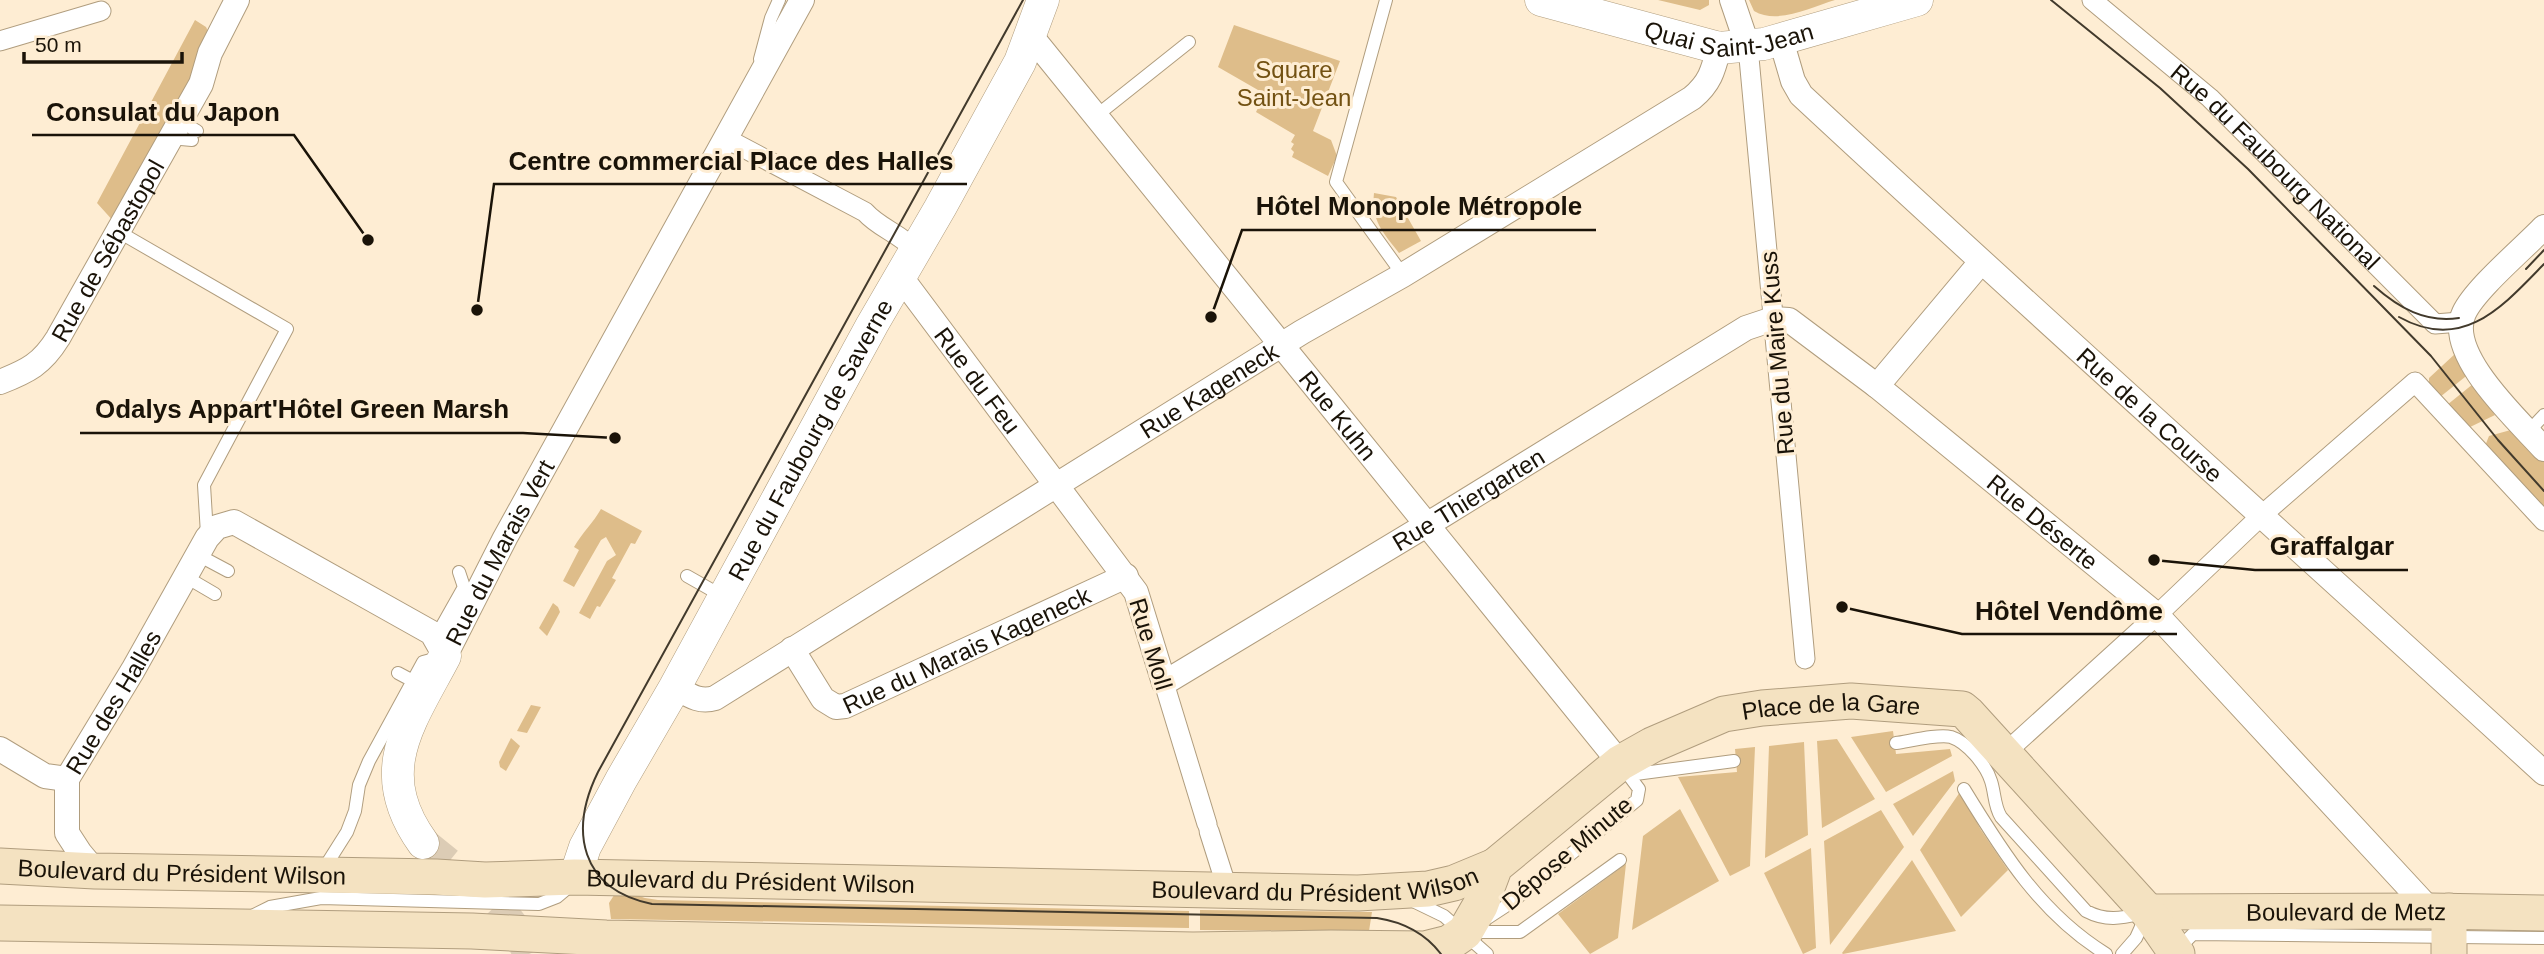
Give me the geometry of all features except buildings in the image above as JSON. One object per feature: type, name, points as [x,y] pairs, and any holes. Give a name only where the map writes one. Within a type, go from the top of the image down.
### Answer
[{"type":"main road","name":"Place de la Gare","points":[[1458,947],[1480,906],[1495,866],[1624,769],[1651,745],[1724,714],[1851,701],[1962,709],[2148,912],[2177,954]]},
{"type":"main road","name":"Boulevard du Président Wilson","points":[[0,866],[319,876],[515,917],[566,945],[1045,951],[1458,947]]},
{"type":"main road","name":"Boulevard du Président Wilson","points":[[0,923],[151,940],[228,928],[515,917],[575,877],[1365,893],[1428,889],[1454,883],[1495,866]]},
{"type":"main road","points":[[95,871],[151,940]]},
{"type":"main road","points":[[566,945],[575,877]]},
{"type":"main road","name":"Boulevard de Metz","points":[[2148,912],[2444,928],[2544,913]]},
{"type":"street","name":"Rue de Sébastopol","points":[[9,379],[32,368],[47,356],[119,232],[185,132],[210,53],[237,0]]},
{"type":"street","points":[[201,85],[243,0]]},
{"type":"street","name":"Rue du Marais Vert","points":[[438,644],[454,619],[468,580],[751,93],[802,0]]},
{"type":"street","name":"Rue du Faubourg de Saverne","points":[[575,877],[584,847],[1020,62],[1043,0]]},
{"type":"street","name":"Quai Saint-Jean","points":[[1541,0],[1734,48],[1781,40],[1917,0]]},
{"type":"street","points":[[1732,0],[1734,48]]},
{"type":"street","name":"Rue du Faubourg National","points":[[2092,0],[2210,98],[2435,324],[2460,328]]},
{"type":"street","points":[[0,41],[101,11]]},
{"type":"street","name":"Rue Kuhn","points":[[1031,36],[1624,769]]},
{"type":"street","name":"Rue de la Course","points":[[1781,40],[1793,81],[1801,95],[2544,773]]},
{"type":"street","name":"Rue Kageneck","points":[[675,687],[705,701],[715,698],[1056,484],[1692,98],[1705,87],[1713,71],[1734,48]]},
{"type":"street","name":"Rue du Maire Kuss","points":[[1734,48],[1773,319],[1805,659]]},
{"type":"street","points":[[725,138],[865,212],[875,223],[908,242],[908,263]]},
{"type":"street","points":[[2539,432],[2469,363],[2460,328],[2470,303],[2544,227]]},
{"type":"street","points":[[1877,386],[1981,262]]},
{"type":"street","name":"Rue du Feu","points":[[908,263],[1056,484]]},
{"type":"street","name":"Rue Déserte","points":[[1773,319],[1789,320],[1877,386],[2157,615],[2444,928]]},
{"type":"street","name":"Rue Thiergarten","points":[[1164,684],[1746,328],[1773,319]]},
{"type":"street","points":[[2005,753],[2262,515],[2415,382],[2544,521]]},
{"type":"street","name":"Rue Moll","points":[[1056,484],[1136,592],[1228,891]]},
{"type":"street","points":[[203,546],[217,527],[234,522],[438,644],[419,688],[397,768],[398,792],[413,828],[423,843]]},
{"type":"street","name":"Rue des Halles","points":[[95,871],[79,853],[67,833],[67,779],[203,546]]},
{"type":"street","name":"Rue du Marais Kageneck","points":[[792,649],[823,699],[836,707],[845,706],[1126,576]]},
{"type":"street","points":[[0,749],[45,776],[67,779]]},
{"type":"lane","points":[[751,93],[771,18],[779,0]]},
{"type":"lane","points":[[1386,0],[1336,182],[1402,275]]},
{"type":"lane","points":[[1096,116],[1189,42]]},
{"type":"lane","points":[[119,232],[287,329],[204,485],[203,546],[228,571]]},
{"type":"lane","points":[[687,576],[724,597]]},
{"type":"lane","points":[[186,577],[215,594]]},
{"type":"lane","points":[[447,597],[454,619]]},
{"type":"lane","points":[[319,876],[347,832],[355,811],[359,785],[369,761],[419,688],[398,673]]},
{"type":"lane","points":[[1896,743],[1948,737],[1959,741],[1986,770],[1996,809],[2001,817],[2086,911],[2101,919],[2118,919],[2148,912]]},
{"type":"lane","points":[[1624,769],[1665,770],[1734,761]]},
{"type":"lane","name":"Dépose Minute","points":[[1458,947],[1637,800],[1639,789],[1624,769]]},
{"type":"lane","points":[[1964,789],[2005,855],[2056,918],[2106,954]]},
{"type":"lane","points":[[1365,893],[1410,899],[1444,916],[1458,947],[1520,932],[1620,860]]},
{"type":"lane","points":[[2122,954],[2136,938],[2148,912]]},
{"type":"lane","points":[[2183,954],[2183,944],[2193,934],[2444,928],[2544,938]]},
{"type":"green space","points":[[1658,0],[1709,0],[1709,5],[1700,10]]},
{"type":"green space","points":[[1749,0],[1835,0],[1784,16],[1773,16],[1754,11]]},
{"type":"green space","points":[[195,20],[206,27],[212,39],[115,223],[97,203]]},
{"type":"green space","name":"Square Saint-Jean","points":[[1234,25],[1340,61],[1313,131],[1331,140],[1337,156],[1328,176],[1292,157],[1294,152],[1291,149],[1294,144],[1291,142],[1295,135],[1256,112],[1258,100],[1255,97],[1258,90],[1218,67]]},
{"type":"green space","points":[[1374,193],[1396,197],[1421,241],[1399,253],[1376,219]]},
{"type":"green space","points":[[2456,353],[2470,373],[2440,397],[2429,385],[2429,378]]},
{"type":"green space","points":[[2473,384],[2495,415],[2468,428],[2447,405]]},
{"type":"green space","points":[[2518,428],[2544,457],[2544,511],[2485,446],[2489,436]]},
{"type":"green space","points":[[601,509],[642,531],[635,544],[631,543],[612,578],[616,580],[590,619],[579,613],[607,561],[616,555],[606,537],[601,540],[574,587],[563,581],[579,550],[574,547]]},
{"type":"green space","points":[[553,603],[560,612],[547,636],[539,628]]},
{"type":"green space","points":[[531,705],[541,707],[527,733],[517,731]]},
{"type":"green space","points":[[1893,731],[1896,754],[1950,749],[1952,756],[1886,792],[1851,737]]},
{"type":"green space","points":[[511,738],[520,746],[506,771],[500,767],[499,762]]},
{"type":"green space","points":[[1837,739],[1875,799],[1822,828],[1817,741]]},
{"type":"green space","points":[[1804,742],[1808,835],[1765,858],[1769,746]]},
{"type":"green space","points":[[1755,747],[1750,866],[1730,876],[1678,777],[1737,772],[1735,749]]},
{"type":"green space","points":[[1953,771],[1955,781],[1913,836],[1893,804]]},
{"type":"green space","points":[[1960,792],[2008,870],[1961,917],[1920,850]]},
{"type":"green space","points":[[1680,809],[1719,881],[1632,930],[1643,836]]},
{"type":"green space","points":[[1881,810],[1904,847],[1830,945],[1824,841]]},
{"type":"green space","points":[[1811,848],[1816,948],[1803,954],[1764,873]]},
{"type":"green space","points":[[1912,860],[1956,931],[1843,954],[1842,953]]},
{"type":"green space","points":[[1626,864],[1618,938],[1590,954],[1558,914]]},
{"type":"green space","points":[[618,889],[658,900],[1189,911],[1189,928],[611,919],[609,903]]},
{"type":"green space","points":[[1200,910],[1372,912],[1369,931],[1200,930]]},
{"type":"tunnel","points":[[423,843],[497,907],[521,938],[529,954]]},
{"type":"tram line","points":[[1023,0],[598,772],[584,815],[583,836],[587,854],[596,871],[609,885],[628,896],[652,904],[1377,918],[1396,922],[1413,930],[1428,940],[1441,954]]},
{"type":"tram line","points":[[2051,0],[2160,88],[2248,169],[2431,356],[2498,440],[2544,491]]},
{"type":"tram line","points":[[2526,269],[2544,250]]},
{"type":"tram line","points":[[2399,317],[2422,327],[2443,330],[2462,327],[2497,309],[2544,264]]},
{"type":"tram line","points":[[2374,286],[2413,312],[2435,318],[2459,318]]},
{"type":"place","name":"Consulat du Japon","points":[[368,240]]},
{"type":"place","name":"Centre commercial Place des Halles","points":[[477,310]]},
{"type":"place","name":"Hôtel Monopole Métropole","points":[[1211,317]]},
{"type":"place","name":"Odalys Appart'Hôtel Green Marsh","points":[[615,438]]},
{"type":"place","name":"Graffalgar","points":[[2154,560]]},
{"type":"place","name":"Hôtel Vendôme","points":[[1842,607]]}]
